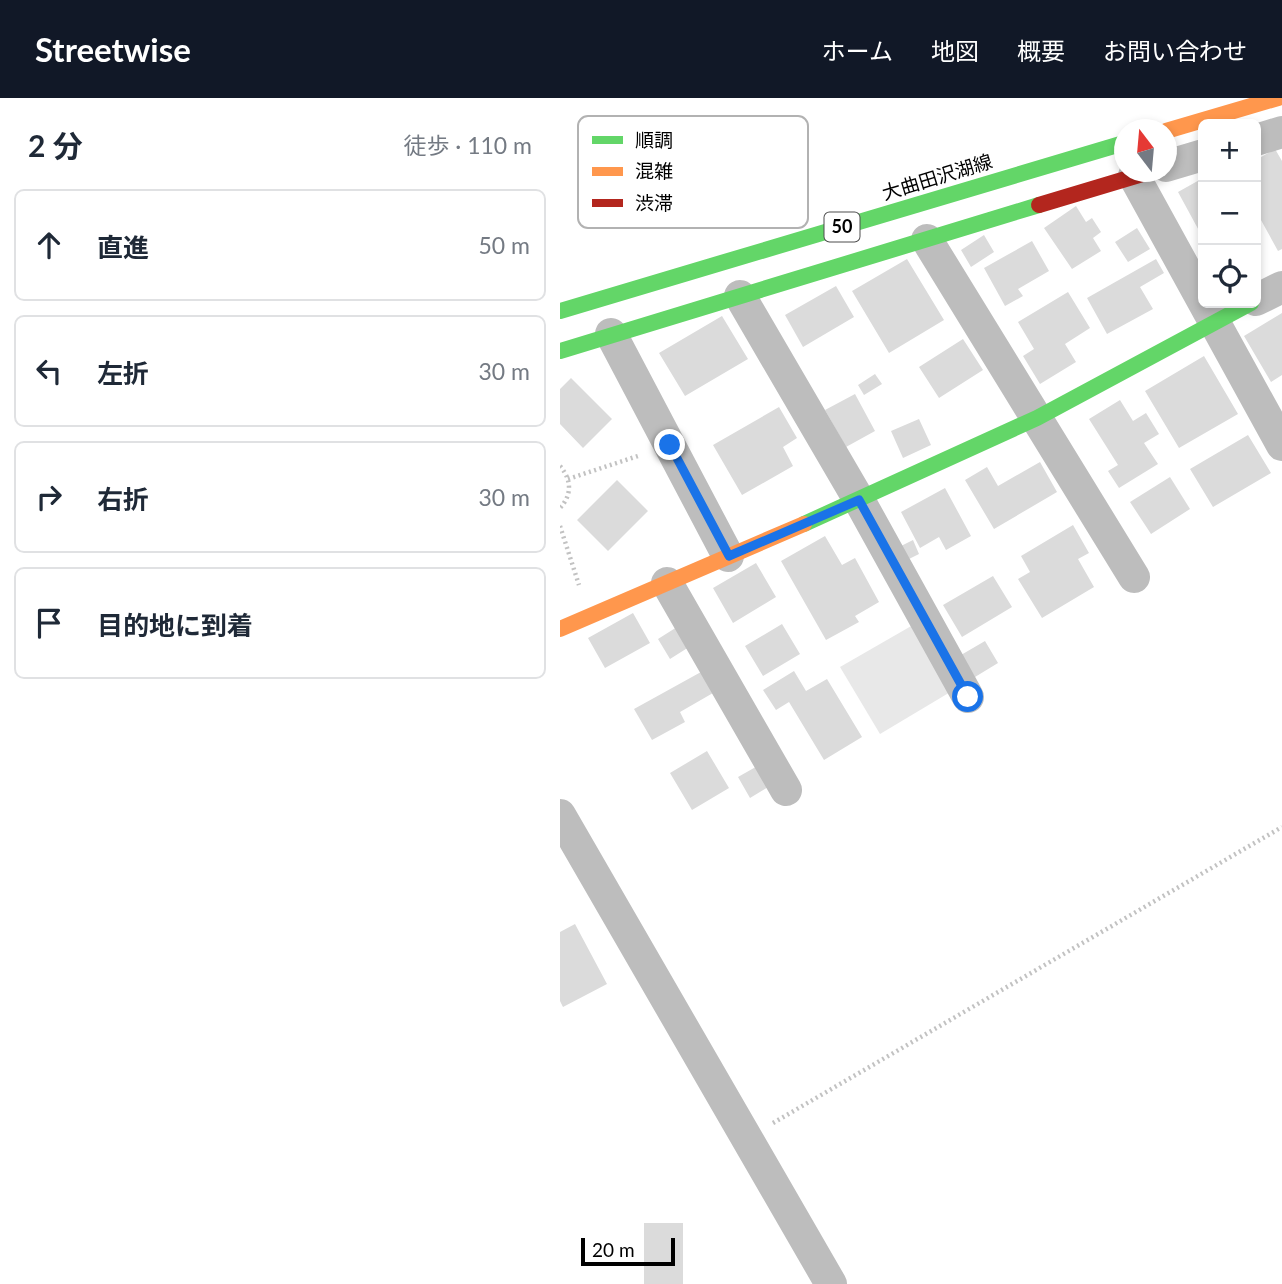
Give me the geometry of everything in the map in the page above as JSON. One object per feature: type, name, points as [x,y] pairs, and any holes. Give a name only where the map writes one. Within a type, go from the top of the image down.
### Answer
[{"type":"street","points":[[1177,128],[1278,98]]},
{"type":"street","points":[[1261,138],[1282,132]]},
{"type":"street","name":"大曲田沢湖線","points":[[560,311],[1114,146]]},
{"type":"street","points":[[1177,163],[1198,157]]},
{"type":"street","points":[[560,351],[1115,182]]},
{"type":"street","points":[[1145,182],[1214,322],[1282,444]]},
{"type":"street","points":[[927,240],[1134,577]]},
{"type":"street","points":[[1261,298],[1282,287]]},
{"type":"street","points":[[740,296],[859,500],[968,697]]},
{"type":"street","points":[[560,629],[859,500],[1037,418],[1242,308]]},
{"type":"street","points":[[611,334],[729,556]]},
{"type":"street","points":[[667,583],[786,790]]},
{"type":"street","points":[[560,815],[831,1284]]},
{"type":"path","points":[[568,478],[670,445]]},
{"type":"path","points":[[560,466],[568,478],[569,493],[560,508]]},
{"type":"path","points":[[560,526],[589,617]]},
{"type":"path","points":[[748,1138],[1282,827]]},
{"type":"shaded area","points":[[913,625],[952,691],[880,734],[840,667]]},
{"type":"building","points":[[1275,149],[1282,161],[1282,249],[1278,251],[1261,220],[1261,157]]},
{"type":"building","points":[[1198,181],[1198,229],[1178,192]]},
{"type":"building","points":[[1076,206],[1086,222],[1092,218],[1101,232],[1093,238],[1101,251],[1072,269],[1044,228]]},
{"type":"building","points":[[1137,228],[1150,249],[1128,262],[1115,242]]},
{"type":"building","points":[[984,235],[994,252],[971,267],[961,250]]},
{"type":"building","points":[[1032,241],[1049,271],[1018,289],[1023,296],[1005,306],[984,268]]},
{"type":"building","points":[[907,259],[944,320],[889,353],[852,291]]},
{"type":"building","points":[[1156,259],[1164,273],[1140,287],[1153,309],[1107,334],[1087,298]]},
{"type":"building","points":[[836,286],[854,317],[803,347],[785,315]]},
{"type":"building","points":[[1068,292],[1090,328],[1065,344],[1076,362],[1040,384],[1023,356],[1034,349],[1018,322]]},
{"type":"building","points":[[1282,313],[1282,375],[1271,382],[1244,336]]},
{"type":"building","points":[[722,316],[748,359],[685,396],[659,353]]},
{"type":"building","points":[[963,339],[983,370],[939,398],[919,367]]},
{"type":"building","points":[[1204,356],[1238,414],[1179,448],[1145,391]]},
{"type":"building","points":[[875,374],[882,384],[864,395],[858,385]]},
{"type":"building","points":[[571,378],[612,419],[583,448],[560,424],[560,389]]},
{"type":"building","points":[[855,394],[875,431],[846,447],[825,410]]},
{"type":"building","points":[[1120,400],[1133,421],[1146,413],[1159,434],[1144,443],[1158,464],[1119,488],[1108,471],[1118,465],[1089,419]]},
{"type":"building","points":[[779,407],[797,438],[783,447],[793,466],[742,495],[713,445]]},
{"type":"building","points":[[919,419],[931,445],[903,458],[891,431]]},
{"type":"building","points":[[1248,435],[1271,473],[1213,507],[1190,469]]},
{"type":"building","points":[[1040,462],[1057,492],[994,529],[965,480],[987,467],[998,486]]},
{"type":"building","points":[[1170,477],[1190,509],[1151,534],[1130,502]]},
{"type":"building","points":[[617,480],[648,511],[608,551],[577,520]]},
{"type":"building","points":[[945,488],[971,536],[946,550],[939,537],[920,548],[901,512]]},
{"type":"building","points":[[1073,525],[1089,553],[1078,559],[1094,587],[1042,618],[1018,579],[1030,572],[1021,556]]},
{"type":"building","points":[[825,536],[842,565],[855,558],[879,602],[855,616],[859,622],[826,640],[781,561]]},
{"type":"building","points":[[913,540],[919,554],[907,560],[901,546]]},
{"type":"building","points":[[756,563],[776,597],[733,623],[713,588]]},
{"type":"building","points":[[993,576],[1012,607],[962,637],[943,605]]},
{"type":"building","points":[[633,613],[650,643],[605,668],[588,638]]},
{"type":"building","points":[[782,624],[800,654],[763,676],[745,646]]},
{"type":"building","points":[[677,627],[689,647],[670,659],[658,639]]},
{"type":"building","points":[[985,641],[998,663],[975,677],[961,655]]},
{"type":"building","points":[[794,671],[806,691],[827,679],[862,737],[824,760],[789,702],[776,710],[763,690]]},
{"type":"building","points":[[701,672],[713,693],[680,712],[685,722],[652,740],[634,709]]},
{"type":"building","points":[[707,751],[729,788],[692,810],[670,773]]},
{"type":"building","points":[[761,764],[773,784],[750,798],[738,777]]},
{"type":"building","points":[[575,924],[607,984],[563,1007],[560,1001],[560,932]]},
{"type":"building","points":[[644,1223],[683,1223],[683,1284],[644,1284]]},
{"type":"traffic: fast","points":[[560,311],[1114,146]]},
{"type":"traffic: fast","points":[[560,351],[1039,205]]},
{"type":"traffic: fast","points":[[804,524],[1037,418],[1242,308]]},
{"type":"traffic: slow","points":[[1177,128],[1278,98]]},
{"type":"traffic: slow","points":[[560,629],[804,524]]},
{"type":"traffic: jam","points":[[1039,205],[1116,182]]},
{"type":"route","points":[[670,445],[729,556],[859,500],[968,697]]}]
